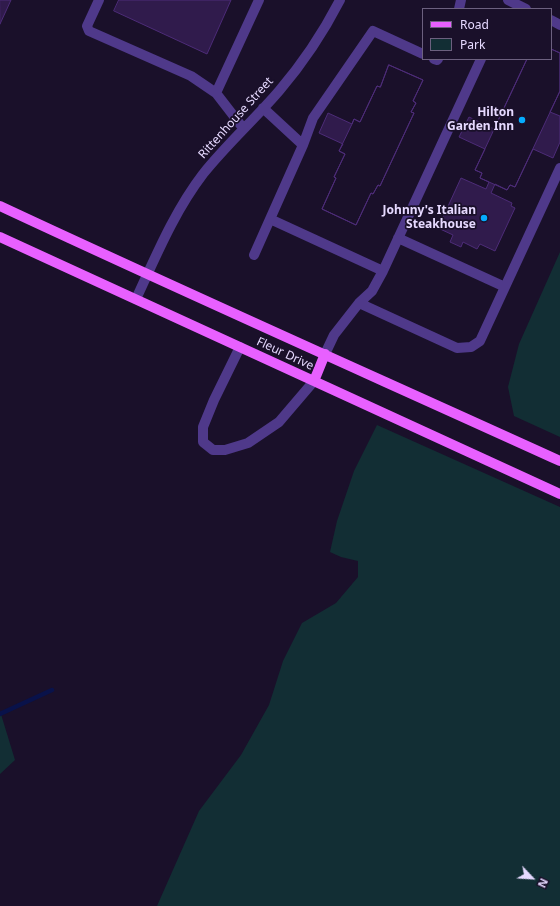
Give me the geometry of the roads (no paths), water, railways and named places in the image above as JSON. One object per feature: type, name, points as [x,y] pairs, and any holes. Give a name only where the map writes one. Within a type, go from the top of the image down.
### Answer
[{"type":"main road","name":"Fleur Drive","points":[[0,206],[147,275],[560,461]]},
{"type":"main road","name":"Fleur Drive","points":[[0,237],[560,494]]},
{"type":"main road","points":[[314,381],[325,354]]},
{"type":"street","points":[[99,0],[87,26],[89,31],[191,76],[216,93],[243,128]]},
{"type":"street","points":[[216,93],[259,0]]},
{"type":"street","name":"Rittenhouse Street","points":[[136,299],[164,237],[182,206],[203,175],[227,145],[278,92],[303,62],[325,28],[340,0]]},
{"type":"street","points":[[507,0],[524,8]]},
{"type":"street","points":[[254,254],[303,145],[313,118],[373,31],[422,54]]},
{"type":"street","points":[[325,354],[334,334],[359,303],[372,291],[383,271],[481,60]]},
{"type":"street","points":[[263,108],[303,145]]},
{"type":"street","points":[[359,303],[457,348],[471,347],[480,341],[560,168]]},
{"type":"street","points":[[270,219],[383,271]]},
{"type":"street","points":[[398,238],[505,287]]},
{"type":"street","points":[[240,347],[214,400],[203,428],[203,442],[213,450],[225,450],[248,443],[279,422],[314,381]]},
{"type":"waterway","points":[[0,714],[52,690]]},
{"type":"place","name":"Hilton Garden Inn","points":[[522,120]]},
{"type":"place","name":"Johnny's Italian Steakhouse","points":[[484,218]]}]
